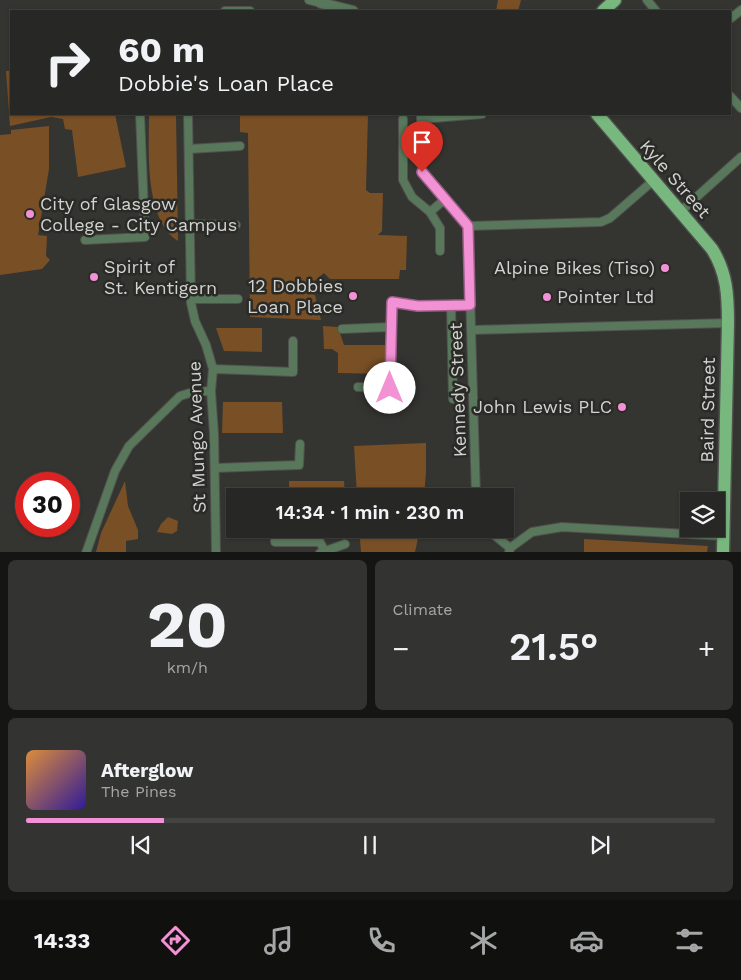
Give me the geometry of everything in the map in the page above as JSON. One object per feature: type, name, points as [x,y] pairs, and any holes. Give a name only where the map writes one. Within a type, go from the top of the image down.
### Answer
[{"type":"main road","points":[[604,10],[615,0]]},
{"type":"main road","name":"Kyle Street","points":[[598,115],[712,249],[723,270]]},
{"type":"main road","name":"Baird Street","points":[[723,270],[728,288],[723,323],[723,492]]},
{"type":"main road","name":"Baird Street","points":[[722,552],[723,537]]},
{"type":"street","points":[[309,0],[350,10]]},
{"type":"street","points":[[647,0],[655,10]]},
{"type":"street","points":[[731,18],[741,10]]},
{"type":"street","points":[[731,97],[741,108]]},
{"type":"street","points":[[85,240],[145,237],[140,115]]},
{"type":"street","name":"St Mungo Avenue","points":[[188,115],[190,299],[194,321],[206,345],[213,369],[211,391],[216,552]]},
{"type":"street","points":[[452,115],[421,116],[422,172],[468,226],[601,222],[610,218],[654,180]]},
{"type":"street","points":[[403,119],[404,180],[412,197],[430,212],[440,228],[440,252]]},
{"type":"street","points":[[188,149],[240,146]]},
{"type":"street","points":[[681,211],[741,157]]},
{"type":"street","points":[[430,212],[444,200]]},
{"type":"street","points":[[189,224],[236,225]]},
{"type":"street","name":"Kennedy Street","points":[[468,226],[476,488]]},
{"type":"street","points":[[190,299],[238,299]]},
{"type":"street","points":[[358,387],[390,388],[392,302],[418,306],[470,305]]},
{"type":"street","points":[[451,306],[453,399]]},
{"type":"street","points":[[471,330],[723,323]]},
{"type":"street","points":[[342,329],[390,327]]},
{"type":"street","points":[[213,369],[293,372],[293,341]]},
{"type":"street","points":[[86,552],[118,464],[129,446],[180,396],[193,392],[211,391]]},
{"type":"street","points":[[214,468],[299,464],[300,444]]},
{"type":"street","points":[[497,538],[510,550],[532,532],[562,527],[680,534]]},
{"type":"street","points":[[276,538],[276,542],[320,542],[322,551],[345,544]]},
{"type":"shaded area","points":[[498,0],[521,0],[518,10],[496,10]]},
{"type":"shaded area","points":[[6,71],[10,71],[10,115],[115,115],[126,167],[78,177],[72,130],[65,129],[63,119],[51,117],[10,126]]},
{"type":"shaded area","points":[[149,115],[176,115],[178,241],[167,231],[159,217],[154,201],[149,164]]},
{"type":"shaded area","points":[[240,115],[368,115],[366,190],[370,193],[383,193],[382,231],[378,235],[407,236],[406,270],[400,270],[399,279],[330,279],[324,273],[312,283],[321,320],[250,317],[248,133],[240,132]]},
{"type":"shaded area","points":[[49,126],[49,169],[38,235],[47,236],[46,256],[50,260],[42,269],[0,275],[0,135],[11,134],[11,130]]},
{"type":"shaded area","points":[[323,326],[338,327],[344,345],[385,345],[385,374],[338,373],[338,353],[332,349],[324,349]]},
{"type":"shaded area","points":[[216,328],[262,328],[262,352],[224,351]]},
{"type":"shaded area","points":[[223,402],[282,402],[283,433],[222,433]]},
{"type":"shaded area","points":[[426,443],[425,488],[357,488],[354,446]]},
{"type":"shaded area","points":[[125,481],[128,506],[138,530],[138,539],[126,541],[126,552],[96,552],[101,533]]},
{"type":"shaded area","points":[[289,481],[344,481],[344,488],[289,488]]},
{"type":"shaded area","points":[[168,517],[178,521],[177,531],[172,534],[157,532],[161,524]]},
{"type":"shaded area","points":[[360,538],[418,538],[415,552],[361,552]]},
{"type":"shaded area","points":[[584,539],[708,546],[707,552],[584,552]]},
{"type":"place","name":"City of Glasgow College - City Campus","points":[[30,214]]},
{"type":"place","name":"Alpine Bikes (Tiso)","points":[[665,268]]},
{"type":"place","name":"Spirit of St. Kentigern","points":[[94,277]]},
{"type":"place","name":"12 Dobbies Loan Place","points":[[353,296]]},
{"type":"place","name":"Pointer Ltd","points":[[547,297]]},
{"type":"place","name":"John Lewis PLC","points":[[622,407]]},
{"type":"route","points":[[390,388],[392,302],[418,306],[470,305],[468,226],[422,172]]}]
